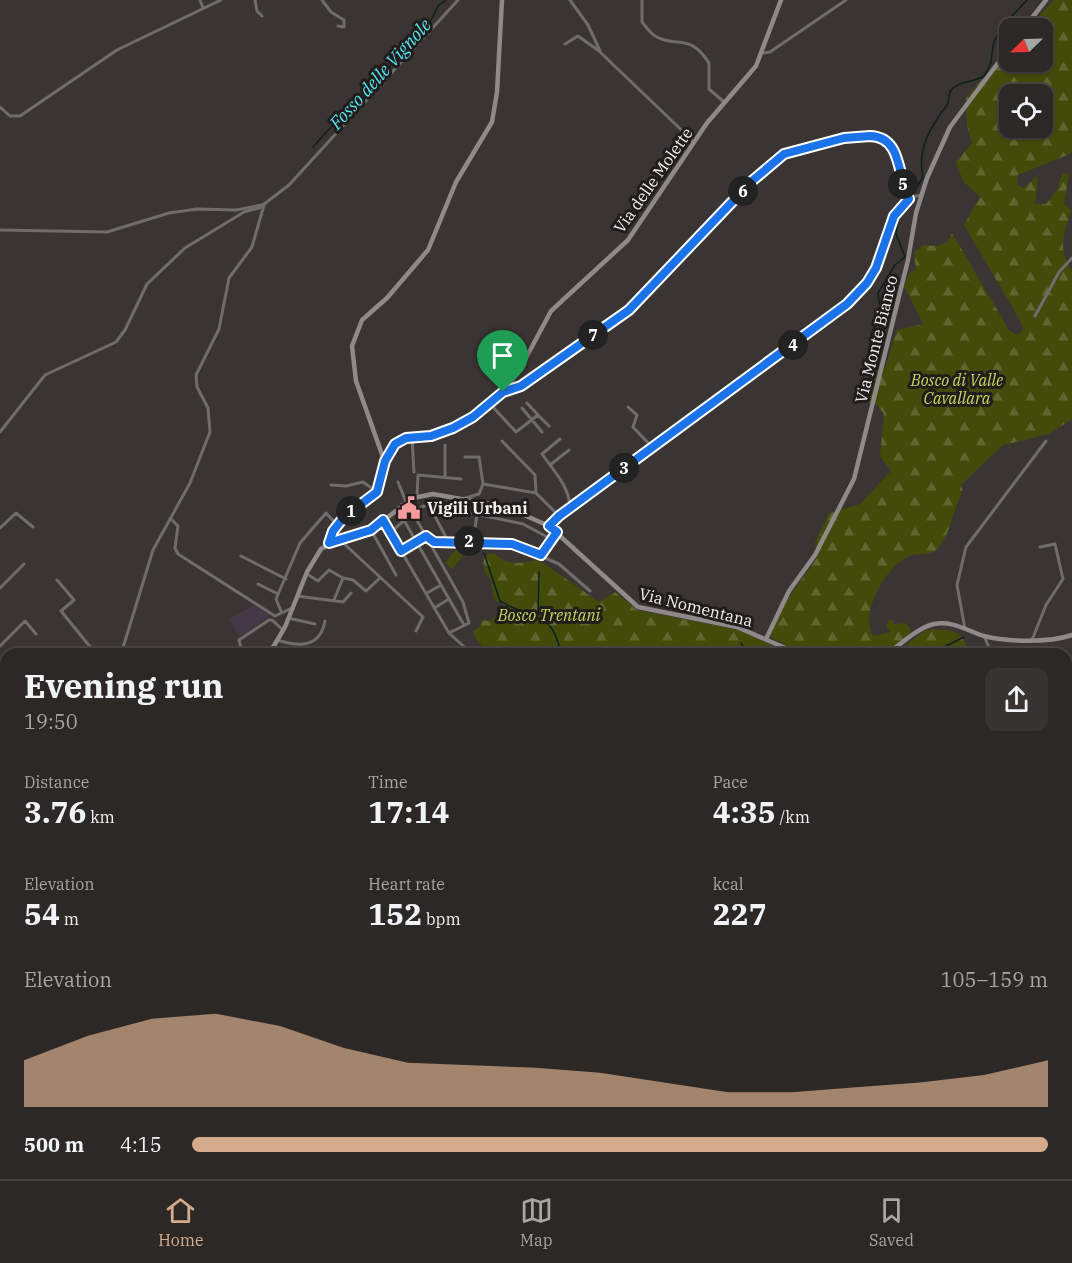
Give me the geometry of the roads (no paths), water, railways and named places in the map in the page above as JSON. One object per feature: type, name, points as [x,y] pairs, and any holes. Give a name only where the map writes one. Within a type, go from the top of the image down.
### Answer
[{"type":"main road","points":[[385,461],[356,379],[352,346],[362,320],[387,297],[428,250],[456,182],[492,122],[496,99],[502,0]]},
{"type":"main road","name":"Via delle Molette","points":[[377,492],[385,461],[394,445],[403,439],[431,436],[453,428],[490,404],[503,392],[519,371],[551,310],[627,240],[693,142],[756,66],[763,54],[781,0]]},
{"type":"main road","points":[[1032,18],[1046,0]]},
{"type":"main road","name":"Via Monte Bianco","points":[[766,639],[780,608],[815,555],[852,483],[908,260],[921,195],[949,129],[999,62]]},
{"type":"main road","points":[[329,543],[338,525],[355,507],[377,492]]},
{"type":"main road","name":"Via Nomentana","points":[[417,496],[433,494],[521,512],[557,532],[633,605],[726,624],[786,648]]},
{"type":"main road","points":[[272,648],[283,630],[307,574],[321,549],[338,539],[371,530],[404,503],[417,496]]},
{"type":"main road","points":[[896,648],[933,624],[965,628],[983,636],[1032,640],[1056,639],[1072,635]]},
{"type":"street","points":[[200,0],[203,8]]},
{"type":"street","points":[[0,107],[10,116],[20,116],[117,50],[221,0]]},
{"type":"street","points":[[255,0],[257,11],[262,16]]},
{"type":"street","points":[[322,0],[330,10],[344,20],[344,27],[338,26]]},
{"type":"street","points":[[0,432],[45,375],[116,342],[125,330],[149,282],[185,248],[244,212],[253,211],[264,205],[302,173],[458,0]]},
{"type":"street","points":[[570,0],[587,23],[602,54]]},
{"type":"street","points":[[642,0],[642,22],[656,37],[687,42],[701,53],[710,65],[709,88],[724,102]]},
{"type":"street","points":[[763,54],[770,52],[846,0]]},
{"type":"street","points":[[565,44],[575,36],[579,36],[602,54],[693,142]]},
{"type":"street","points":[[503,392],[529,380],[626,312],[752,181],[788,152],[844,138],[882,138],[894,151],[909,199]]},
{"type":"street","points":[[549,526],[651,447],[821,326],[847,304],[867,283],[876,268],[894,216],[909,199],[921,195]]},
{"type":"street","points":[[0,230],[107,232],[169,213],[197,209],[237,210],[264,205]]},
{"type":"street","points":[[123,648],[150,559],[169,518],[190,483],[211,431],[208,406],[196,383],[197,372],[219,329],[229,278],[252,247],[264,205]]},
{"type":"street","points":[[1035,316],[1059,273],[1072,258]]},
{"type":"street","points":[[527,403],[549,426]]},
{"type":"street","points":[[490,404],[515,432],[538,415]]},
{"type":"street","points":[[628,407],[637,415],[633,427],[651,447]]},
{"type":"street","points":[[522,408],[542,432]]},
{"type":"street","points":[[412,438],[414,472]]},
{"type":"street","points":[[560,439],[542,454],[569,496],[570,508]]},
{"type":"street","points":[[502,441],[535,474],[536,493]]},
{"type":"street","points":[[965,628],[957,582],[966,547],[1046,441]]},
{"type":"street","points":[[445,445],[445,477]]},
{"type":"street","points":[[550,465],[569,450]]},
{"type":"street","points":[[461,500],[479,494],[483,484],[479,457],[465,457]]},
{"type":"street","points":[[417,496],[418,475],[461,479]]},
{"type":"street","points":[[331,485],[346,486],[363,482],[377,492]]},
{"type":"street","points":[[398,482],[404,503],[464,602],[469,620],[464,626],[449,633]]},
{"type":"street","points":[[483,484],[536,493],[559,516]]},
{"type":"street","points":[[473,541],[479,502]]},
{"type":"street","points":[[429,504],[448,541]]},
{"type":"street","points":[[390,532],[405,522],[419,507],[429,504],[523,524],[550,539]]},
{"type":"street","points":[[0,528],[16,513],[33,527]]},
{"type":"street","points":[[281,611],[276,602],[278,594],[300,543],[326,513],[338,525]]},
{"type":"street","points":[[169,518],[178,526],[175,548],[177,554],[273,618],[283,630]]},
{"type":"street","points":[[383,520],[436,607],[449,633],[465,648]]},
{"type":"street","points":[[405,522],[464,626]]},
{"type":"street","points":[[371,530],[396,575]]},
{"type":"street","points":[[541,555],[557,532]]},
{"type":"street","points":[[401,551],[427,538],[512,544],[559,564],[590,591]]},
{"type":"street","points":[[338,539],[423,617],[416,631]]},
{"type":"street","points":[[1032,640],[1048,602],[1063,581],[1056,545],[1052,543],[1040,547]]},
{"type":"street","points":[[241,556],[286,579]]},
{"type":"street","points":[[0,588],[24,564]]},
{"type":"street","points":[[307,574],[318,581],[329,570],[343,578],[353,580],[366,591],[380,578]]},
{"type":"street","points":[[334,600],[343,578]]},
{"type":"street","points":[[57,580],[74,600],[61,611],[91,648]]},
{"type":"street","points":[[258,584],[278,594]]},
{"type":"street","points":[[427,594],[441,585]]},
{"type":"street","points":[[297,596],[346,601],[351,592]]},
{"type":"street","points":[[436,607],[449,599]]},
{"type":"street","points":[[241,648],[239,639],[281,611],[292,608]]},
{"type":"street","points":[[288,618],[315,624]]},
{"type":"street","points":[[0,646],[25,621],[36,634]]},
{"type":"street","points":[[277,640],[301,646],[307,645],[320,634],[325,621]]},
{"type":"street","points":[[983,636],[989,648]]},
{"type":"waterway","name":"Fosso delle Vignole","points":[[313,147],[342,115],[375,86],[387,68],[402,56],[417,33],[430,22],[438,6],[446,0]]},
{"type":"waterway","points":[[911,197],[923,177],[922,157],[926,139],[948,103],[951,90],[960,84],[984,76],[990,65],[993,45],[998,34],[1005,23],[1027,0]]},
{"type":"waterway","points":[[869,359],[871,334],[881,313],[878,293],[895,265],[905,257],[896,234],[899,212]]},
{"type":"waterway","points":[[484,553],[500,601],[546,622],[552,629],[559,648]]},
{"type":"waterway","points":[[538,615],[539,572]]},
{"type":"waterway","points":[[944,648],[964,637]]},
{"type":"waterway","points":[[741,643],[744,648]]},
{"type":"place","name":"Vigili Urbani","points":[[409,508]]},
{"type":"park label","name":"Bosco di Valle Cavallara","points":[[957,389]]},
{"type":"park label","name":"Bosco Trentani","points":[[549,615]]}]
